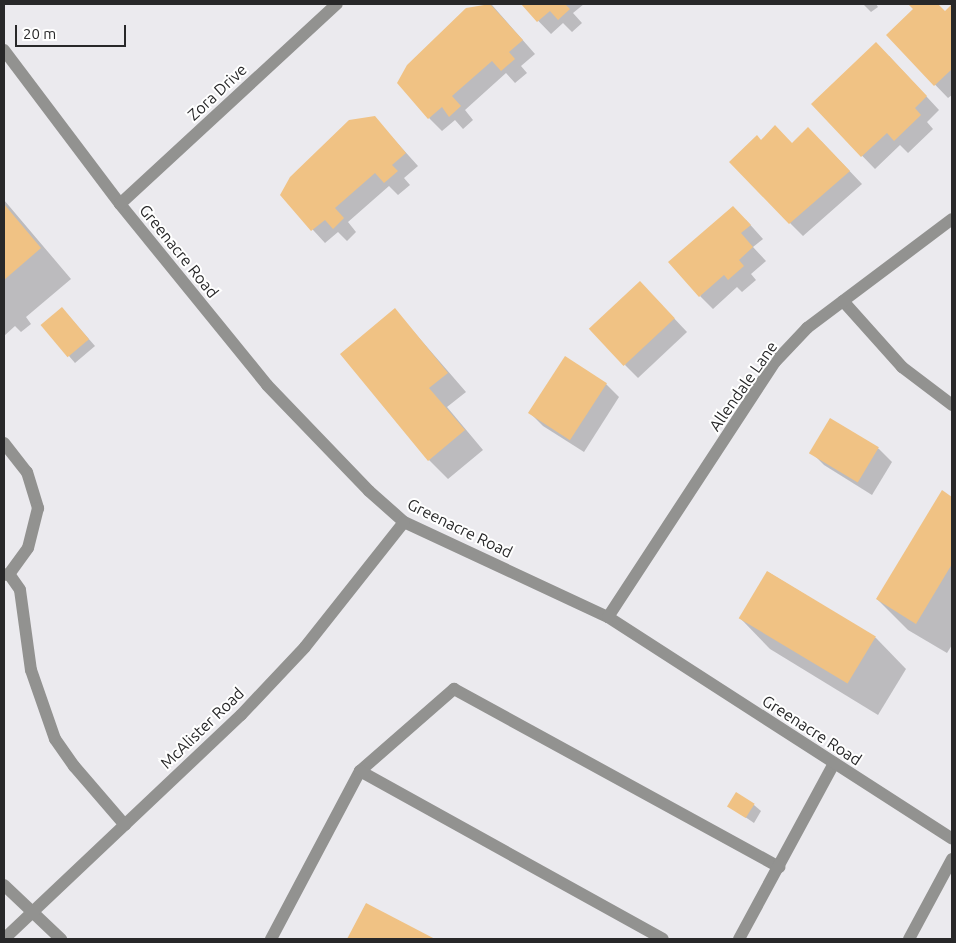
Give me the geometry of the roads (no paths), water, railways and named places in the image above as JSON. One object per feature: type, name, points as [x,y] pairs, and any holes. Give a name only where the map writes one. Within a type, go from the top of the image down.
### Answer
[{"type":"street","name":"Zora Drive","points":[[120,204],[337,4]]},
{"type":"street","name":"Greenacre Road","points":[[4,50],[120,204],[267,385],[369,491],[404,522],[608,618],[952,839]]},
{"type":"street","name":"Allendale Lane","points":[[608,618],[775,362],[807,328],[952,219]]},
{"type":"street","points":[[843,301],[902,367],[952,405]]},
{"type":"street","points":[[4,443],[27,472],[38,508],[28,548],[6,574],[20,590],[31,670],[55,739],[74,766],[125,825]]},
{"type":"street","name":"McAlister Road","points":[[4,939],[241,715],[305,647],[404,522]]},
{"type":"street","points":[[271,939],[360,771],[454,689],[779,867]]},
{"type":"street","points":[[739,939],[834,763]]},
{"type":"street","points":[[360,771],[663,939]]},
{"type":"street","points":[[909,939],[952,859]]},
{"type":"street","points":[[4,886],[61,939]]}]
